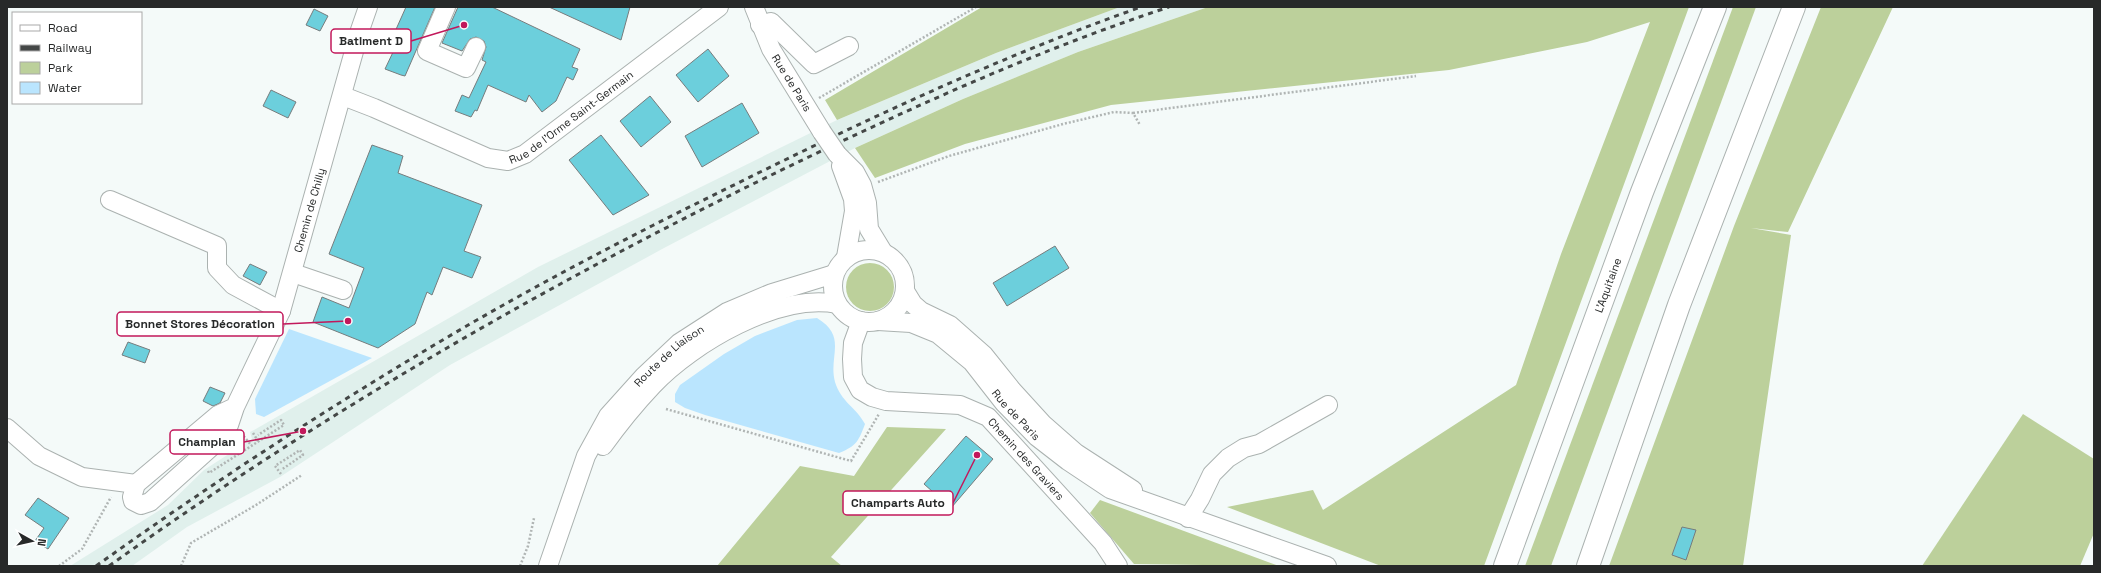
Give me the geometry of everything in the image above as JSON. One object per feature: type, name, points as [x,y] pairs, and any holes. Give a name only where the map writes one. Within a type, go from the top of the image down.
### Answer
[{"type":"highway","name":"L'Aquitaine","points":[[1505,566],[1642,192],[1715,7]]},
{"type":"highway","points":[[1588,566],[1682,298],[1794,7]]},
{"type":"street","name":"Chemin de Chilly","points":[[7,428],[39,456],[82,477],[136,484],[132,497],[133,501],[138,505],[150,502],[220,440],[229,425],[235,407],[281,311],[360,30],[368,7]]},
{"type":"street","points":[[446,7],[427,51],[466,68],[476,47]]},
{"type":"street","name":"Rue de l'Orme Saint-Germain","points":[[342,96],[374,108],[488,158],[508,161],[526,154],[718,7]]},
{"type":"street","name":"Rue de Paris","points":[[754,7],[760,25],[782,69],[837,154],[855,172],[862,185],[867,203],[869,229],[883,252]]},
{"type":"street","points":[[760,25],[771,22],[814,64],[849,46]]},
{"type":"street","name":"Rue de Paris","points":[[837,154],[850,187],[854,211],[846,257]]},
{"type":"street","points":[[110,200],[217,246],[217,268],[233,285],[281,311]]},
{"type":"street","points":[[870,249],[883,252],[897,262],[905,280],[905,291],[896,310],[888,317],[870,321],[848,315],[837,304],[833,289],[834,274],[839,265],[846,257],[857,251],[870,249]]},
{"type":"street","points":[[293,272],[343,290]]},
{"type":"street","name":"Route de Liaison","points":[[548,566],[586,456],[608,416],[644,376],[679,343],[727,312],[772,293],[834,274]]},
{"type":"street","name":"Rue de Paris","points":[[905,291],[913,304],[950,325],[984,355],[1012,390],[1043,424],[1076,453],[1160,508]]},
{"type":"street","name":"Route de Liaison","points":[[567,509],[595,458],[620,422],[654,384],[691,354],[733,327],[775,309],[822,301],[837,304]]},
{"type":"street","name":"Rue de Paris","points":[[870,321],[911,323],[938,334],[972,362],[1004,403],[1037,437],[1068,461],[1110,489],[1188,518],[1327,566]]},
{"type":"street","name":"Chemin des Graviers","points":[[870,321],[853,343],[853,377],[860,390],[872,397],[886,401],[960,405],[988,417],[1103,543],[1118,566]]},
{"type":"street","points":[[1188,518],[1200,499],[1212,474],[1228,458],[1244,448],[1258,444],[1328,405]]},
{"type":"path","points":[[874,183],[950,156],[1063,124],[1114,112],[1133,113],[1416,76]]},
{"type":"path","points":[[1133,113],[1140,125]]},
{"type":"path","points":[[666,409],[851,462],[886,401]]},
{"type":"path","points":[[206,469],[209,473],[284,425],[281,420],[258,435]]},
{"type":"path","points":[[253,433],[258,441]]},
{"type":"path","points":[[246,438],[251,445]]},
{"type":"path","points":[[281,470],[303,455],[300,450],[276,466],[281,474]]},
{"type":"path","points":[[180,566],[191,543],[256,506],[302,475]]},
{"type":"path","points":[[59,566],[82,549],[115,491]]},
{"type":"path","points":[[520,566],[528,546],[534,518]]},
{"type":"shaded area","points":[[1120,7],[1208,7],[1078,52],[963,99],[855,148],[664,248],[450,365],[280,477],[187,527],[132,566],[70,566],[168,505],[204,470],[252,439],[250,432],[538,267],[837,120],[996,53]]},
{"type":"green space","points":[[982,7],[1120,7],[996,53],[837,120],[825,100]]},
{"type":"green space","points":[[1208,7],[1689,7],[1484,566],[1381,566],[1227,507],[1313,490],[1323,510],[1516,385],[1561,254],[1650,22],[1587,42],[1449,70],[1111,105],[965,144],[875,178],[855,148],[963,99],[1078,52]]},
{"type":"green space","points":[[1733,7],[1756,7],[1551,566],[1525,566]]},
{"type":"green space","points":[[1821,7],[1893,7],[1788,232],[1751,228],[1791,235],[1743,566],[1609,566],[1734,226]]},
{"type":"green space","points":[[870,263],[879,265],[887,270],[892,278],[894,287],[892,296],[887,304],[879,309],[870,311],[861,309],[853,304],[848,296],[846,287],[848,278],[853,270],[861,265]]},
{"type":"green space","points":[[2023,414],[2094,459],[2094,533],[2080,566],[1922,566]]},
{"type":"green space","points":[[887,427],[946,429],[831,557],[842,566],[717,566],[800,466],[854,476]]},
{"type":"green space","points":[[1100,500],[1279,566],[1134,564],[1090,513]]},
{"type":"water","points":[[817,318],[832,332],[835,347],[833,373],[838,389],[841,395],[865,424],[859,438],[850,448],[839,453],[705,415],[685,408],[675,402],[675,394],[680,385],[724,354],[755,336],[797,320]]},
{"type":"water","points":[[289,329],[372,358],[264,417],[256,414],[255,399]]},
{"type":"building","points":[[406,7],[435,7],[405,76],[385,69],[395,48],[389,45]]},
{"type":"building","points":[[458,7],[492,7],[580,49],[572,67],[578,69],[573,80],[567,77],[556,101],[542,112],[529,95],[526,102],[488,85],[477,111],[475,110],[471,117],[455,111],[462,95],[469,98],[486,62],[482,60],[486,47],[484,41],[476,37],[470,39],[462,51],[442,43]]},
{"type":"building","points":[[549,7],[630,7],[621,40]]},
{"type":"building","points":[[314,9],[328,16],[320,31],[306,25]]},
{"type":"building","points":[[708,49],[729,76],[698,102],[676,75]]},
{"type":"building","points":[[271,90],[296,102],[288,118],[263,106]]},
{"type":"building","points":[[650,96],[671,122],[641,147],[620,121]]},
{"type":"building","points":[[742,103],[759,133],[702,167],[685,136]]},
{"type":"building","points":[[601,135],[649,195],[613,215],[569,160]]},
{"type":"building","points":[[372,145],[403,156],[398,173],[482,205],[464,251],[481,257],[472,278],[443,267],[432,295],[427,292],[415,324],[378,348],[313,322],[322,297],[349,308],[364,268],[329,254]]},
{"type":"building","points":[[1055,246],[1069,268],[1007,306],[993,283]]},
{"type":"building","points":[[250,264],[267,272],[260,285],[243,276]]},
{"type":"building","points":[[128,342],[150,350],[145,363],[122,355]]},
{"type":"building","points":[[210,387],[225,393],[220,403],[213,406],[203,401]]},
{"type":"building","points":[[966,436],[993,459],[951,508],[924,484]]},
{"type":"building","points":[[38,498],[69,518],[48,549],[35,541],[44,528],[25,515]]},
{"type":"building","points":[[1682,527],[1696,530],[1686,560],[1672,555]]},
{"type":"railway","points":[[96,566],[223,478],[353,394],[441,341],[550,279],[699,202],[886,112],[987,67],[1141,7]]},
{"type":"railway","points":[[109,566],[187,511],[347,408],[428,359],[594,266],[763,179],[963,86],[1065,44],[1169,7]]},
{"type":"place","name":"Batiment D","points":[[464,25]]},
{"type":"place","name":"Bonnet Stores Décoration","points":[[348,321]]},
{"type":"place","name":"Champlan","points":[[303,431]]},
{"type":"place","name":"Champarts Auto","points":[[977,455]]}]
